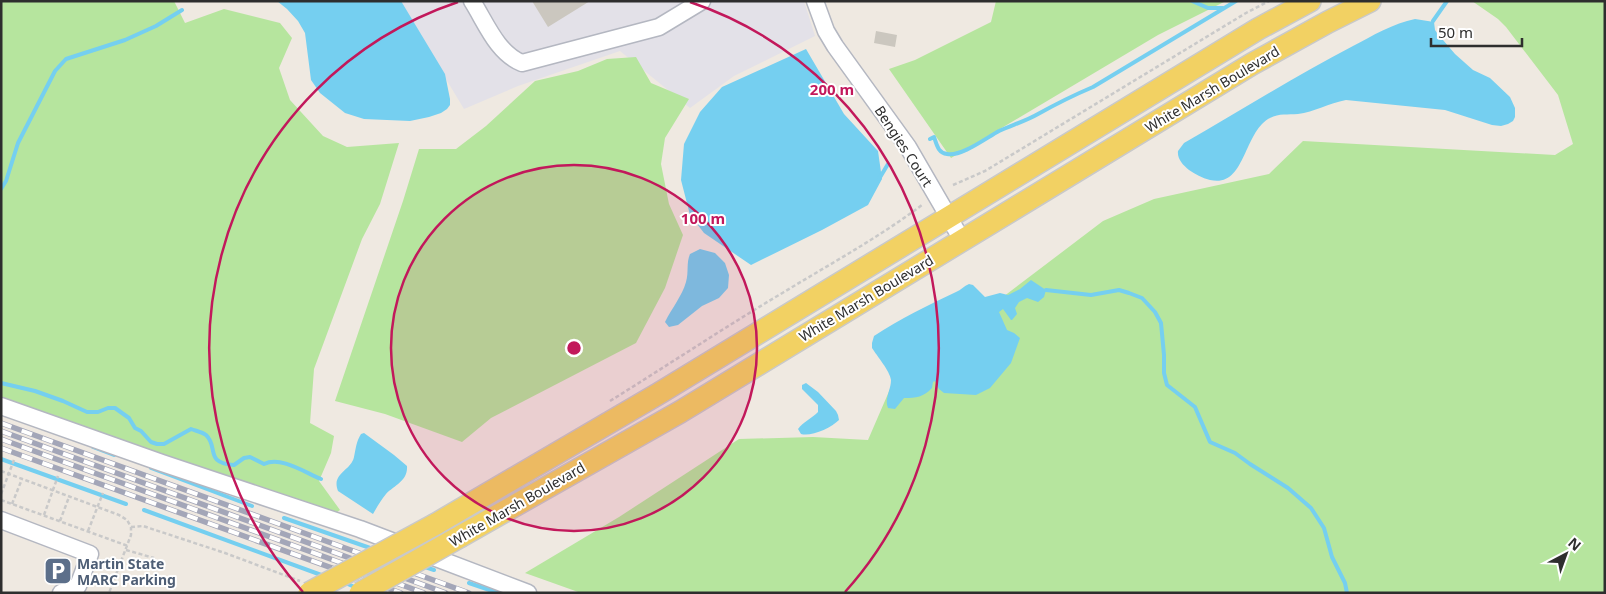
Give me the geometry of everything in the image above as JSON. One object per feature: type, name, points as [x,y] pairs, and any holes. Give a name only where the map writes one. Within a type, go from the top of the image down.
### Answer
[{"type":"main road","name":"White Marsh Boulevard","points":[[307,588],[436,524],[658,394],[1258,29],[1310,1]]},
{"type":"main road","name":"White Marsh Boulevard","points":[[360,593],[680,412],[1252,64],[1370,1]]},
{"type":"street","points":[[472,1],[503,51],[513,60],[522,63],[659,26],[702,1]]},
{"type":"street","name":"Bengies Court","points":[[815,1],[826,30],[835,46],[908,147],[962,240]]},
{"type":"street","points":[[1,406],[162,463],[360,529],[528,593]]},
{"type":"street","points":[[1,520],[90,554],[78,586],[62,593]]},
{"type":"path","points":[[953,185],[985,171],[1246,13],[1269,1]]},
{"type":"path","points":[[609,402],[782,293],[876,237],[922,205]]},
{"type":"path","points":[[1,494],[14,460]]},
{"type":"path","points":[[1,471],[98,507],[127,520],[131,527],[131,535],[110,593]]},
{"type":"path","points":[[44,515],[58,476]]},
{"type":"path","points":[[12,504],[22,479]]},
{"type":"path","points":[[88,531],[103,493]]},
{"type":"path","points":[[60,521],[69,497]]},
{"type":"path","points":[[1,500],[88,531],[154,558]]},
{"type":"path","points":[[131,527],[143,526],[225,553],[307,588]]},
{"type":"shaded area","points":[[399,1],[804,1],[815,36],[734,76],[690,108],[620,51],[518,86],[464,109]]},
{"type":"green space","points":[[1,1],[174,1],[185,23],[224,9],[280,23],[292,38],[279,68],[290,100],[323,136],[347,147],[399,143],[380,204],[362,239],[314,369],[310,423],[334,436],[331,453],[319,481],[340,510],[333,515],[1,397]]},
{"type":"green space","points":[[996,1],[1226,1],[1158,35],[951,158],[889,69],[915,60],[991,22]]},
{"type":"green space","points":[[1472,1],[1605,1],[1605,593],[581,593],[525,573],[619,517],[739,439],[813,437],[868,440],[903,359],[999,300],[1103,221],[1154,199],[1269,174],[1303,141],[1555,155],[1573,144],[1558,95],[1506,27]]},
{"type":"green space","points":[[636,57],[651,83],[689,99],[665,138],[661,164],[669,204],[683,235],[665,288],[636,343],[491,418],[462,442],[385,414],[335,401],[419,149],[456,149],[486,126],[535,81],[578,71],[607,59]]},
{"type":"water","points":[[277,1],[401,1],[445,74],[450,105],[441,113],[410,121],[364,119],[345,113],[320,93],[311,80],[305,33],[298,21]]},
{"type":"water","points":[[1415,19],[1434,22],[1435,30],[1455,54],[1473,70],[1490,78],[1510,97],[1515,108],[1513,121],[1501,126],[1492,125],[1445,110],[1346,100],[1304,113],[1279,115],[1268,119],[1253,136],[1237,168],[1230,176],[1222,180],[1210,180],[1201,177],[1189,170],[1178,157],[1178,151],[1184,143],[1289,81],[1383,30]]},
{"type":"water","points":[[806,49],[844,114],[878,151],[882,179],[868,205],[751,265],[704,233],[690,215],[681,180],[684,144],[700,112],[722,87]]},
{"type":"water","points":[[700,249],[715,253],[725,263],[729,275],[728,288],[719,298],[702,306],[678,325],[669,327],[665,322],[684,287],[690,254]]},
{"type":"water","points":[[1031,280],[1046,290],[1044,297],[1038,302],[1027,298],[1019,302],[1015,308],[1017,314],[1012,320],[1003,309],[999,312],[1007,330],[1020,338],[1011,363],[990,388],[976,395],[944,393],[939,389],[935,381],[932,388],[923,395],[904,398],[895,409],[888,408],[887,401],[891,380],[886,368],[872,348],[874,336],[969,284],[973,285],[985,297],[1000,293],[1008,295],[1020,289]]},
{"type":"water","points":[[806,383],[818,392],[836,411],[839,420],[821,431],[805,435],[801,434],[798,429],[818,412],[818,405],[802,389],[802,385]]},
{"type":"water","points":[[364,433],[407,466],[403,479],[386,494],[373,514],[338,491],[337,485],[339,476],[352,462],[358,440],[361,434]]},
{"type":"building","points":[[532,1],[590,1],[548,27]]},
{"type":"building","points":[[876,31],[897,35],[895,47],[874,43]]},
{"type":"waterway","points":[[1192,1],[1208,8],[1223,8]]},
{"type":"waterway","points":[[930,139],[934,137],[938,148],[947,154],[966,150],[999,131],[1029,119],[1093,87],[1236,1]]},
{"type":"waterway","points":[[1433,21],[1447,1]]},
{"type":"waterway","points":[[1,189],[6,181],[18,143],[55,71],[66,59],[125,40],[156,26],[182,10]]},
{"type":"waterway","points":[[879,179],[888,164]]},
{"type":"waterway","points":[[1046,290],[1091,295],[1119,290],[1142,298],[1155,312],[1161,323],[1164,373],[1167,385],[1195,407],[1210,442],[1235,453],[1288,488],[1311,508],[1324,528],[1332,557],[1345,583],[1347,593]]},
{"type":"waterway","points":[[1,383],[35,391],[87,412],[98,412],[108,408],[115,408],[129,418],[135,428],[141,431],[151,442],[157,444],[164,444],[191,429],[206,435],[212,444],[215,458],[225,464],[234,465],[244,458],[250,457],[264,464],[271,462],[285,463],[321,479]]},
{"type":"waterway","points":[[93,447],[114,455]]},
{"type":"waterway","points":[[1,459],[126,504]]},
{"type":"waterway","points":[[151,468],[252,506]]},
{"type":"waterway","points":[[144,510],[324,576]]},
{"type":"waterway","points":[[284,518],[373,549]]},
{"type":"waterway","points":[[422,566],[434,570]]},
{"type":"waterway","points":[[343,582],[357,588]]},
{"type":"waterway","points":[[469,583],[498,593]]},
{"type":"railway","points":[[1,423],[469,593]]},
{"type":"railway","points":[[1,431],[446,593]]},
{"type":"railway","points":[[1,439],[424,593]]},
{"type":"railway","points":[[1,448],[401,593]]},
{"type":"place","name":"Martin State MARC Parking","points":[[58,571]]}]
